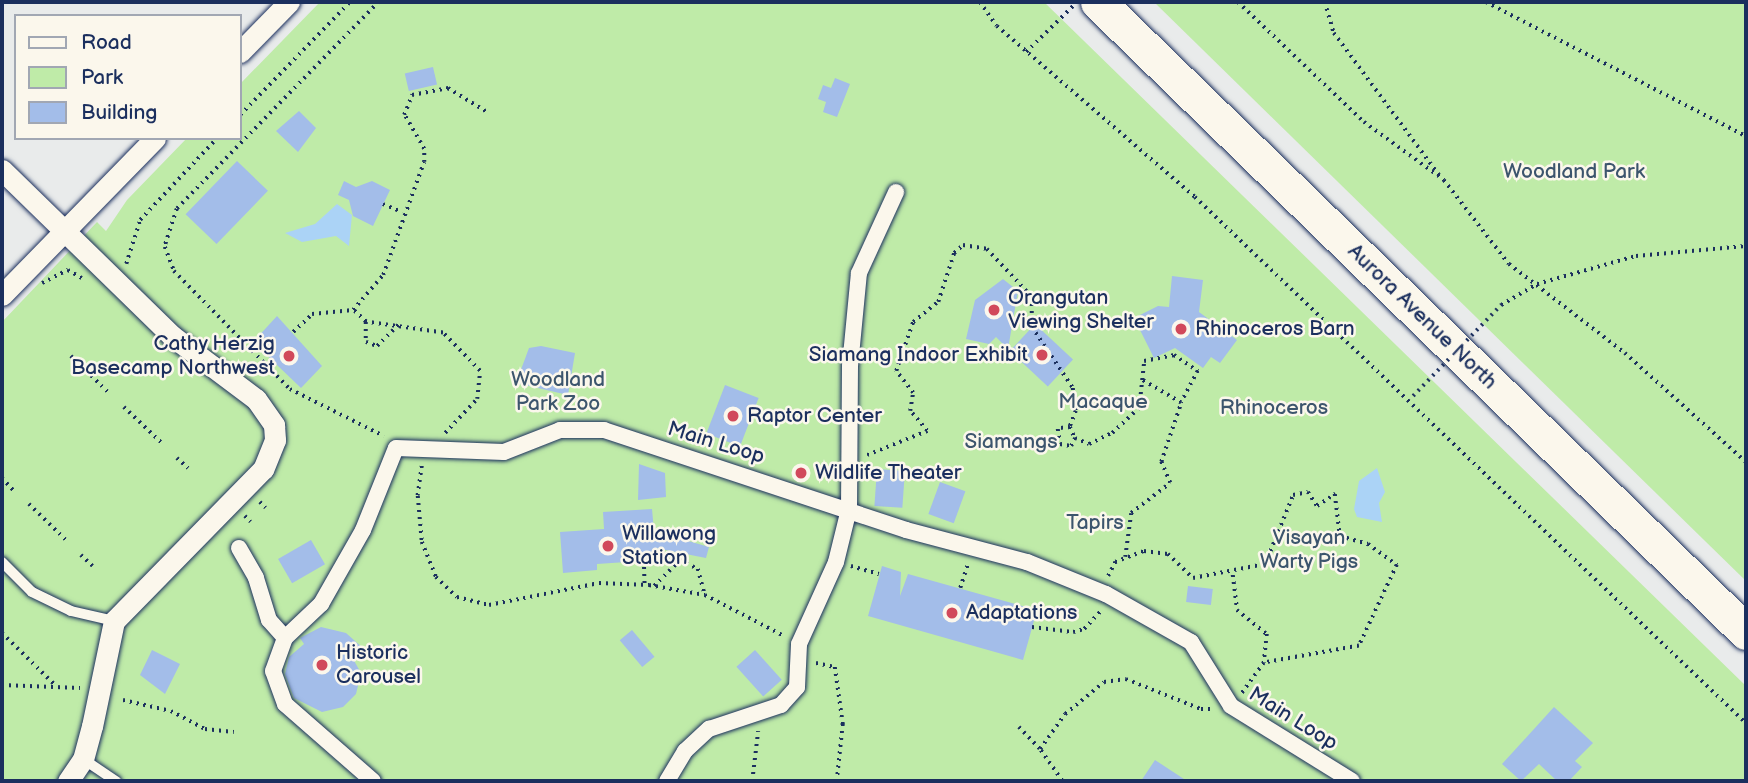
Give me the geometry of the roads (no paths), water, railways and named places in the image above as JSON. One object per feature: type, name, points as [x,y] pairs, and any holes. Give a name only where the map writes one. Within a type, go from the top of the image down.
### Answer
[{"type":"highway","name":"Aurora Avenue North","points":[[1098,2],[1746,632]]},
{"type":"street","points":[[242,50],[282,4]]},
{"type":"street","points":[[2,295],[153,140]]},
{"type":"street","points":[[2,170],[172,336],[256,399],[274,425],[275,440],[263,469],[114,621],[83,759],[68,781]]},
{"type":"street","points":[[667,781],[685,751],[709,729],[759,715],[794,693],[800,652],[836,562],[849,509],[850,366],[859,273],[896,192]]},
{"type":"street","name":"Main Loop","points":[[285,638],[327,596],[363,530],[396,448],[504,452],[560,430],[604,430],[973,548],[1027,562],[1106,594],[1191,642],[1231,706],[1352,781]]},
{"type":"street","points":[[239,548],[256,578],[269,620],[285,638],[273,671],[279,696],[373,781]]},
{"type":"lane","points":[[2,562],[32,592],[71,611],[114,621]]},
{"type":"lane","points":[[83,759],[116,781]]},
{"type":"water","points":[[337,204],[352,215],[349,246],[336,236],[302,242],[285,233],[315,224]]},
{"type":"water","points":[[1377,468],[1385,492],[1379,503],[1382,522],[1357,517],[1354,509],[1359,481]]},
{"type":"place","name":"Orangutan Viewing Shelter","points":[[994,310]]},
{"type":"place","name":"Rhinoceros Barn","points":[[1181,329]]},
{"type":"place","name":"Siamang Indoor Exhibit","points":[[1042,355]]},
{"type":"place","name":"Cathy Herzig Basecamp Northwest","points":[[289,356]]},
{"type":"place","name":"Raptor Center","points":[[733,416]]},
{"type":"place","name":"Wildlife Theater","points":[[801,473]]},
{"type":"place","name":"Willawong Station","points":[[608,546]]},
{"type":"place","name":"Adaptations","points":[[952,613]]},
{"type":"place","name":"Historic Carousel","points":[[322,665]]},
{"type":"park label","name":"Woodland Park","points":[[1574,172]]},
{"type":"park label","name":"Woodland Park Zoo","points":[[558,392]]},
{"type":"park label","name":"Macaque","points":[[1103,402]]},
{"type":"park label","name":"Rhinoceros","points":[[1274,408]]},
{"type":"park label","name":"Siamangs","points":[[1011,442]]},
{"type":"park label","name":"Tapirs","points":[[1095,523]]},
{"type":"park label","name":"Visayan Warty Pigs","points":[[1309,550]]}]
